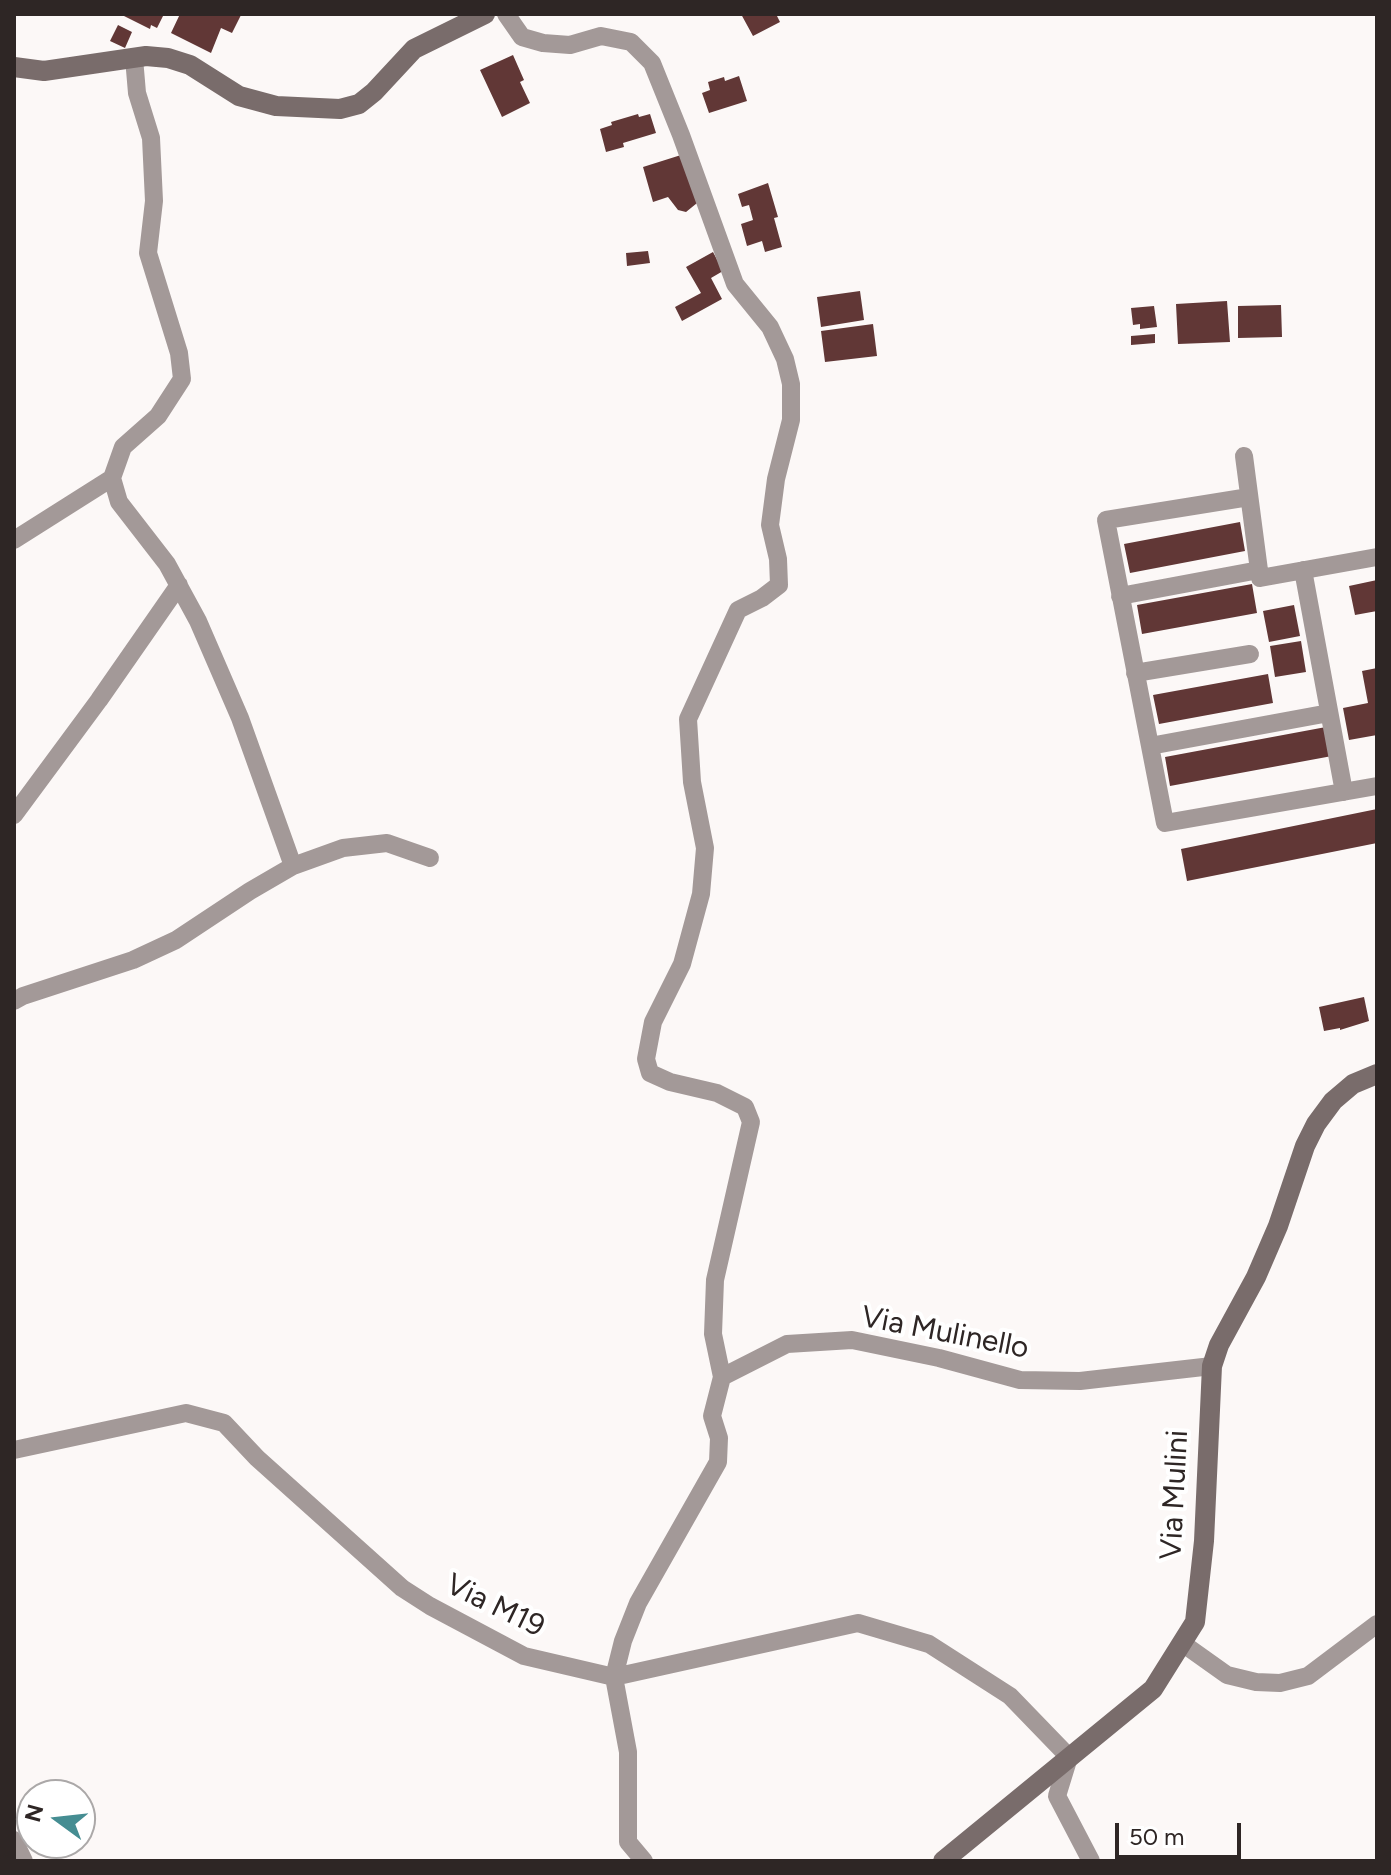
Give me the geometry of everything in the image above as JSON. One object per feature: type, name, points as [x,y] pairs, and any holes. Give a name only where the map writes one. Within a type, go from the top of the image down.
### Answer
[{"type":"street","points":[[14,67],[44,71],[134,58],[168,58],[190,65],[239,96],[276,106],[340,109],[359,104],[374,92],[414,49],[485,14]]},
{"type":"street","points":[[506,14],[522,37],[543,43],[570,45],[601,36],[631,42],[652,63],[735,284],[770,327],[785,359],[791,384],[791,420],[776,479],[770,525],[778,559],[779,585],[738,610],[688,719],[692,782],[705,848],[701,894],[682,964],[653,1022],[646,1059],[650,1073],[670,1082],[717,1093],[745,1107],[751,1122],[715,1280],[713,1334],[722,1377],[712,1416],[719,1438],[718,1462],[638,1603],[623,1641],[614,1677],[628,1752],[628,1842],[644,1861]]},
{"type":"street","points":[[134,58],[137,93],[151,138],[154,201],[148,253],[179,353],[182,379],[158,416],[123,447],[112,478],[119,502],[167,564],[198,621],[240,718],[293,866]]},
{"type":"street","points":[[1244,456],[1260,578],[1377,557]]},
{"type":"street","points":[[14,540],[112,478]]},
{"type":"street","points":[[1249,497],[1106,520],[1165,823],[1377,786]]},
{"type":"street","points":[[1120,596],[1259,570]]},
{"type":"street","points":[[1303,570],[1344,792]]},
{"type":"street","points":[[14,815],[179,585]]},
{"type":"street","points":[[1135,673],[1250,654]]},
{"type":"street","points":[[1150,746],[1329,713]]},
{"type":"street","points":[[14,1001],[133,960],[176,940],[293,866],[343,848],[387,843],[430,858]]},
{"type":"street","name":"Via Mulini","points":[[943,1861],[1153,1689],[1195,1622],[1204,1541],[1212,1366],[1219,1345],[1256,1277],[1278,1226],[1305,1146],[1316,1124],[1333,1101],[1353,1084],[1377,1074]]},
{"type":"street","name":"Via Mulinello","points":[[722,1377],[787,1344],[852,1340],[939,1358],[1020,1380],[1080,1381],[1212,1366]]},
{"type":"street","name":"Via M19","points":[[14,1450],[186,1413],[224,1423],[257,1458],[402,1588],[524,1656],[614,1677],[858,1623],[929,1644],[1010,1696],[1069,1757]]},
{"type":"street","points":[[1182,1643],[1227,1675],[1256,1682],[1280,1683],[1308,1676],[1377,1624]]},
{"type":"street","points":[[1069,1757],[1057,1796],[1091,1861]]},
{"type":"street","points":[[14,1840],[24,1861]]},
{"type":"building","points":[[120,14],[164,14],[157,28],[151,25],[150,29]]},
{"type":"building","points":[[180,14],[241,15],[232,33],[221,28],[211,53],[171,33]]},
{"type":"building","points":[[741,14],[776,14],[780,22],[753,36]]},
{"type":"building","points":[[118,25],[132,32],[125,48],[110,41]]},
{"type":"building","points":[[513,55],[524,80],[520,82],[530,103],[502,117],[480,70]]},
{"type":"building","points":[[739,76],[747,101],[709,113],[702,93],[710,90],[708,82]]},
{"type":"building","points":[[638,114],[639,117],[650,114],[656,133],[606,152],[600,129],[612,125],[611,122]]},
{"type":"building","points":[[681,155],[702,199],[686,212],[678,210],[668,197],[653,202],[643,167]]},
{"type":"building","points":[[768,183],[778,217],[774,218],[782,247],[765,252],[762,241],[747,246],[741,224],[753,220],[749,205],[742,207],[738,194]]},
{"type":"building","points":[[648,251],[650,263],[627,266],[626,253]]},
{"type":"building","points":[[713,252],[723,271],[711,278],[722,299],[682,321],[675,307],[701,293],[686,267]]},
{"type":"building","points":[[860,291],[864,320],[821,327],[817,297]]},
{"type":"building","points":[[1227,301],[1230,342],[1178,344],[1176,304]]},
{"type":"building","points":[[1281,305],[1282,337],[1238,338],[1238,306]]},
{"type":"building","points":[[1154,306],[1157,327],[1140,329],[1140,324],[1133,325],[1131,308]]},
{"type":"building","points":[[873,324],[877,356],[825,362],[821,331]]},
{"type":"building","points":[[1155,334],[1155,343],[1131,345],[1131,336]]},
{"type":"building","points":[[1240,522],[1245,551],[1130,573],[1124,544]]},
{"type":"building","points":[[1377,580],[1377,611],[1355,615],[1349,586]]},
{"type":"building","points":[[1252,584],[1257,613],[1142,634],[1137,605]]},
{"type":"building","points":[[1294,605],[1300,636],[1269,642],[1263,611]]},
{"type":"building","points":[[1301,641],[1306,672],[1275,677],[1270,646]]},
{"type":"building","points":[[1377,668],[1377,735],[1349,740],[1343,708],[1368,703],[1362,671]]},
{"type":"building","points":[[1268,674],[1273,703],[1159,724],[1153,695]]},
{"type":"building","points":[[1326,727],[1332,756],[1170,786],[1165,757]]},
{"type":"building","points":[[1377,809],[1377,843],[1187,881],[1181,849]]},
{"type":"building","points":[[1364,997],[1369,1021],[1340,1030],[1324,1031],[1319,1007]]}]
